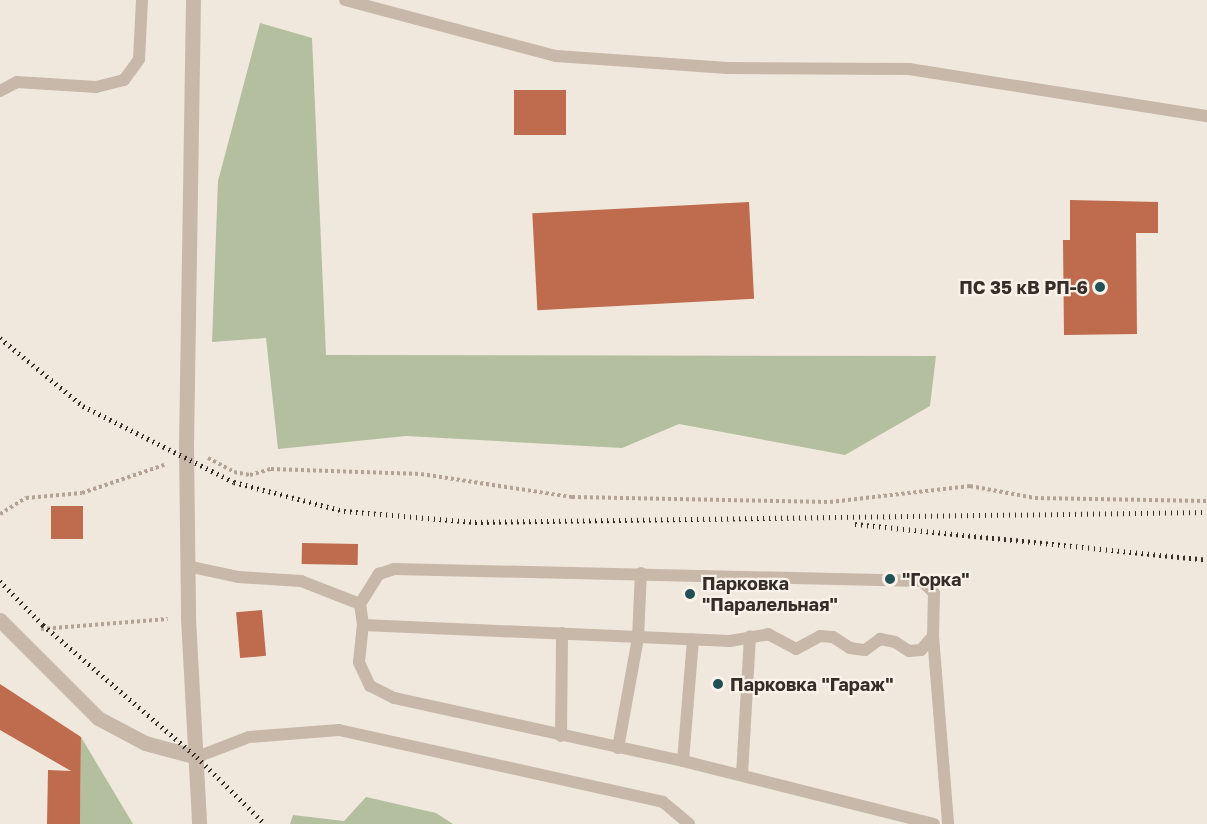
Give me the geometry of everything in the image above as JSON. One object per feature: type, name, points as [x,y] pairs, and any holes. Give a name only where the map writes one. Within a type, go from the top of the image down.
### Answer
[{"type":"street","points":[[193,0],[186,452],[188,618],[199,824]]},
{"type":"street","points":[[4,624],[98,718],[145,743],[197,757]]},
{"type":"lane","points":[[0,91],[17,82],[55,81],[96,87],[124,80],[139,59],[142,0]]},
{"type":"lane","points":[[345,0],[556,56],[728,68],[909,69],[1207,116]]},
{"type":"lane","points":[[187,566],[238,577],[301,581],[360,604]]},
{"type":"lane","points":[[934,824],[683,761],[417,705],[370,686],[359,662],[363,625],[360,604],[379,574],[394,569],[922,580],[934,593],[933,636],[948,824]]},
{"type":"lane","points":[[618,748],[638,638],[641,573]]},
{"type":"lane","points":[[363,625],[730,641],[768,634],[796,649],[820,636],[833,637],[850,648],[865,650],[880,639],[895,642],[909,651],[921,650],[933,636]]},
{"type":"lane","points":[[561,736],[562,633]]},
{"type":"lane","points":[[742,775],[750,636]]},
{"type":"lane","points":[[683,761],[693,639]]},
{"type":"lane","points":[[197,757],[249,737],[339,730],[663,802],[689,824]]},
{"type":"path","points":[[0,514],[26,498],[82,492],[186,452],[234,472],[250,475],[272,469],[421,474],[572,497],[830,502],[970,486],[1035,498],[1207,501]]},
{"type":"path","points":[[4,624],[63,630],[188,618]]},
{"type":"green space","points":[[260,23],[312,38],[326,355],[936,356],[930,406],[845,455],[679,424],[622,448],[406,436],[278,449],[266,338],[212,342],[218,181]]},
{"type":"green space","points":[[81,737],[133,824],[80,824]]},
{"type":"green space","points":[[366,797],[436,813],[453,824],[290,824],[293,815],[344,821]]},
{"type":"building","points":[[514,90],[566,90],[566,135],[514,135]]},
{"type":"building","name":"ПС 35 кВ РП-6","points":[[1070,200],[1158,202],[1158,233],[1136,233],[1137,334],[1064,335],[1063,240],[1070,240]]},
{"type":"building","points":[[749,202],[754,299],[537,310],[532,213]]},
{"type":"building","points":[[51,506],[83,506],[83,539],[51,539]]},
{"type":"building","points":[[302,543],[358,544],[358,565],[302,564]]},
{"type":"building","points":[[262,610],[266,656],[240,658],[236,612]]},
{"type":"building","points":[[0,684],[81,737],[80,824],[47,824],[48,770],[71,771],[0,730]]},
{"type":"railway","points":[[0,338],[83,406],[234,482],[344,511],[475,522],[1207,512]]},
{"type":"railway","points":[[855,524],[1207,560]]},
{"type":"railway","points":[[0,581],[43,625],[197,757],[265,824]]},
{"type":"place","name":"ПС 35 кВ РП-6","points":[[1100,287]]},
{"type":"place","name":"\"Горка\"","points":[[890,579]]},
{"type":"place","name":"Парковка \"Паралельная\"","points":[[690,594]]},
{"type":"place","name":"Парковка \"Гараж\"","points":[[718,684]]}]
